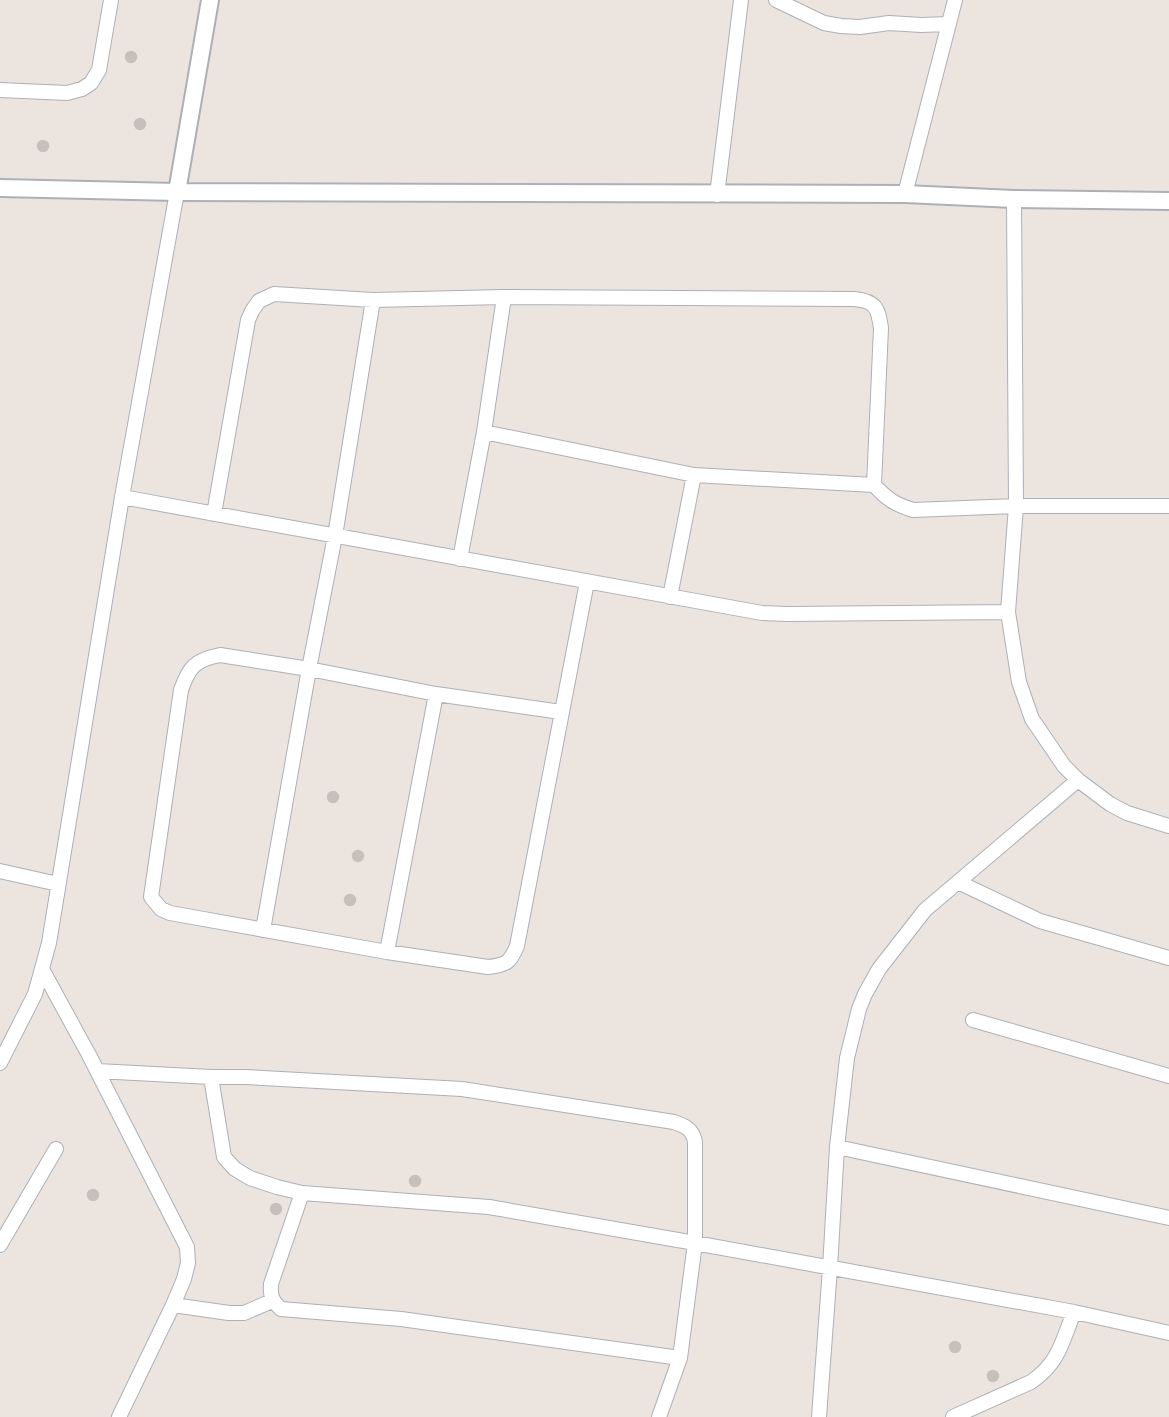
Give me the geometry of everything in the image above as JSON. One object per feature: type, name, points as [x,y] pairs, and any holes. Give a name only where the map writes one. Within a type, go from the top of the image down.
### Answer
[{"type":"street","points":[[0,90],[67,93],[82,89],[91,83],[99,70],[111,0]]},
{"type":"street","points":[[0,1063],[35,994],[49,943],[122,497],[210,0]]},
{"type":"street","points":[[717,195],[741,0]]},
{"type":"street","points":[[776,0],[824,22],[841,26],[860,27],[889,23],[949,24]]},
{"type":"street","points":[[905,194],[956,0]]},
{"type":"street","points":[[0,188],[177,192],[905,194],[1014,199],[1169,201]]},
{"type":"street","points":[[1014,199],[1016,506],[1008,612],[1019,682],[1032,719],[1059,758],[1078,780],[1110,804],[1127,813],[1169,826]]},
{"type":"street","points":[[214,514],[248,320],[259,301],[274,294],[373,300],[504,297],[863,300],[872,304],[879,313],[881,328],[874,485]]},
{"type":"street","points":[[460,559],[484,432],[504,297]]},
{"type":"street","points":[[263,930],[335,536],[373,300]]},
{"type":"street","points":[[484,432],[694,475],[874,485],[885,497],[897,505],[913,510],[1016,506],[1169,506]]},
{"type":"street","points":[[670,597],[694,475]]},
{"type":"street","points":[[122,497],[762,613],[1008,612]]},
{"type":"street","points":[[561,712],[436,694],[309,669],[220,655],[207,657],[187,673],[181,690],[151,897],[161,909],[171,913],[263,930],[488,967],[509,962],[517,946],[587,582]]},
{"type":"street","points":[[387,952],[436,694]]},
{"type":"street","points":[[819,1417],[837,1148],[847,1058],[865,994],[879,969],[925,910],[1078,780]]},
{"type":"street","points":[[0,871],[58,884]]},
{"type":"street","points":[[958,882],[1040,921],[1169,958]]},
{"type":"street","points":[[42,969],[187,1247],[188,1263],[184,1279],[119,1417]]},
{"type":"street","points":[[973,1020],[1169,1076]]},
{"type":"street","points":[[97,1071],[462,1089],[674,1122],[690,1129],[694,1134],[695,1142],[695,1243],[680,1358],[659,1417]]},
{"type":"street","points":[[211,1077],[224,1157],[235,1169],[250,1178],[277,1187],[302,1193],[489,1208],[1074,1312],[1169,1333]]},
{"type":"street","points":[[837,1148],[1169,1218]]},
{"type":"street","points":[[0,1245],[56,1149]]},
{"type":"street","points":[[302,1193],[271,1284],[272,1301],[281,1309],[401,1319],[680,1358]]},
{"type":"street","points":[[173,1305],[244,1313],[272,1301]]},
{"type":"street","points":[[953,1417],[1031,1382],[1041,1375],[1057,1355],[1074,1312]]},
{"type":"building","points":[[131,51],[137,57],[131,63],[125,57]]},
{"type":"building","points":[[140,118],[146,124],[140,130],[134,124]]},
{"type":"building","points":[[43,140],[49,146],[43,152],[37,146]]},
{"type":"building","points":[[333,791],[339,797],[333,803],[327,797]]},
{"type":"building","points":[[358,850],[364,856],[358,862],[352,856]]},
{"type":"building","points":[[350,894],[356,900],[350,906],[344,900]]},
{"type":"building","points":[[415,1175],[421,1181],[415,1187],[409,1181]]},
{"type":"building","points":[[93,1189],[99,1195],[93,1201],[87,1195]]},
{"type":"building","points":[[276,1203],[282,1209],[276,1215],[270,1209]]},
{"type":"building","points":[[955,1341],[961,1347],[955,1353],[949,1347]]},
{"type":"building","points":[[993,1370],[999,1376],[993,1382],[987,1376]]}]
